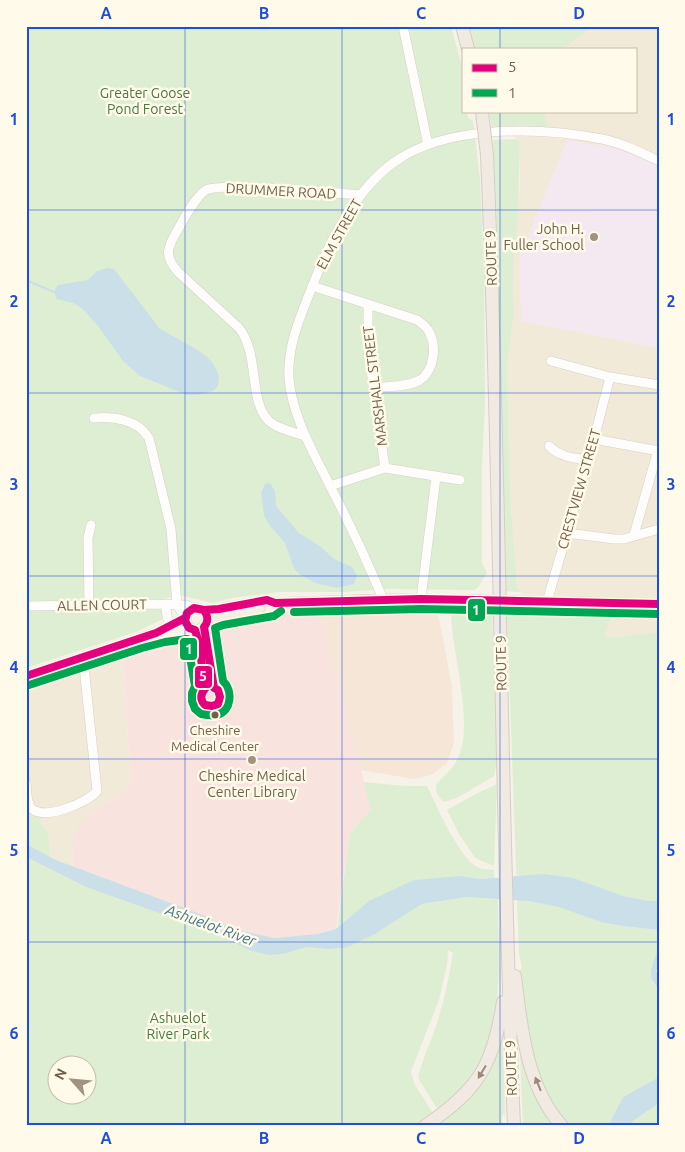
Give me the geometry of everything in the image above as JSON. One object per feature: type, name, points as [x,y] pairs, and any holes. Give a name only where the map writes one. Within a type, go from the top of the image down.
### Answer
[{"type":"highway","points":[[462,26],[468,48]]},
{"type":"highway","name":"ROUTE 9","points":[[482,112],[487,155],[498,502],[508,975],[514,1126]]},
{"type":"highway","points":[[507,921],[525,1050],[547,1104],[562,1126]]},
{"type":"highway","points":[[425,1126],[462,1099],[483,1071],[496,1041],[508,975]]},
{"type":"main road","points":[[202,613],[206,625],[201,629],[195,630],[187,621],[188,611],[202,613],[267,600],[275,603],[420,599],[659,604]]},
{"type":"main road","points":[[156,632],[187,621]]},
{"type":"main road","points":[[26,676],[187,621]]},
{"type":"street","points":[[403,26],[428,144]]},
{"type":"street","name":"ELM STREET","points":[[383,599],[305,436],[291,390],[289,367],[293,337],[324,256],[360,195],[394,162],[428,144],[475,134],[549,133],[601,139],[632,148],[659,161]]},
{"type":"street","name":"DRUMMER ROAD","points":[[305,436],[278,426],[265,416],[259,403],[251,351],[243,333],[178,272],[170,261],[168,250],[185,216],[206,190],[217,188],[287,190],[360,195]]},
{"type":"street","points":[[312,286],[417,320],[429,330],[433,357],[426,375],[419,380],[374,388]]},
{"type":"street","name":"MARSHALL STREET","points":[[368,304],[368,349],[385,468]]},
{"type":"street","points":[[551,361],[610,377],[659,385]]},
{"type":"street","name":"CRESTVIEW STREET","points":[[547,602],[610,377]]},
{"type":"street","points":[[94,418],[114,418],[134,424],[145,432],[149,438],[171,528],[177,605],[187,621]]},
{"type":"street","points":[[594,439],[658,451],[634,535]]},
{"type":"street","points":[[549,446],[562,456],[588,460]]},
{"type":"street","points":[[330,486],[385,468],[460,480]]},
{"type":"street","points":[[420,599],[436,476]]},
{"type":"street","points":[[89,606],[88,538],[92,525]]},
{"type":"street","points":[[567,533],[624,539],[659,529]]},
{"type":"street","points":[[165,604],[169,626]]},
{"type":"street","name":"ALLEN COURT","points":[[26,606],[165,604],[186,605],[202,613]]},
{"type":"street","points":[[26,783],[28,799],[32,809],[39,812],[66,809],[88,800],[97,791],[83,658]]},
{"type":"shaded area","points":[[592,26],[659,26],[659,158],[548,129],[544,112],[638,112],[638,48],[565,48]]},
{"type":"shaded area","points":[[515,135],[590,141],[617,146],[659,164],[659,601],[523,594],[517,588],[510,492],[507,363],[514,314],[513,273],[520,184],[520,141],[516,139]]},
{"type":"shaded area","name":"John H. Fuller School","points":[[567,140],[616,148],[659,165],[659,202],[656,212],[659,214],[659,348],[521,321],[519,259]]},
{"type":"shaded area","points":[[392,603],[427,604],[437,608],[452,687],[454,743],[447,763],[431,775],[414,779],[360,770],[320,612],[316,609],[322,607]]},
{"type":"shaded area","points":[[614,607],[659,607],[659,632],[612,638],[605,636]]},
{"type":"shaded area","name":"Cheshire Medical Center","points":[[316,609],[320,612],[371,809],[350,833],[336,929],[318,934],[274,938],[255,935],[237,930],[200,914],[74,867],[72,843],[78,826],[89,814],[122,794],[131,780],[122,654],[183,636],[201,634],[217,624],[270,613]]},
{"type":"shaded area","points":[[122,654],[131,780],[122,794],[89,814],[72,843],[74,867],[50,857],[48,832],[42,825],[26,817],[26,682]]},
{"type":"green space","name":"Greater Goose Pond Forest","points":[[26,26],[451,26],[462,67],[462,112],[467,112],[468,118],[473,121],[480,179],[484,275],[485,405],[482,465],[482,563],[487,573],[479,586],[475,590],[388,589],[345,592],[279,592],[232,598],[212,603],[180,595],[164,599],[161,611],[163,619],[136,632],[26,668]]},
{"type":"green space","points":[[469,26],[592,26],[565,48],[474,48]]},
{"type":"green space","points":[[489,112],[544,112],[548,129],[492,129]]},
{"type":"green space","points":[[516,139],[520,141],[518,213],[513,273],[514,314],[507,363],[510,492],[517,588],[521,592],[506,591],[497,226],[493,140]]},
{"type":"green space","points":[[451,608],[492,610],[497,759],[494,776],[459,797],[445,802],[438,795],[436,785],[456,762],[462,747],[464,729]]},
{"type":"green space","points":[[613,610],[605,636],[612,638],[659,632],[659,901],[629,897],[601,922],[659,930],[659,949],[651,966],[653,984],[659,989],[659,1077],[623,1097],[609,1124],[610,1126],[567,1126],[551,1106],[527,1045],[518,973],[522,967],[519,955],[507,612]]},
{"type":"green space","points":[[363,782],[427,786],[449,831],[464,854],[471,863],[479,868],[494,870],[494,878],[480,879],[461,876],[337,929],[350,833],[371,809]]},
{"type":"green space","points":[[497,784],[494,866],[475,858],[459,834],[447,810]]},
{"type":"green space","points":[[26,817],[39,817],[42,825],[48,832],[50,857],[26,844]]},
{"type":"green space","name":"Ashuelot River Park","points":[[26,857],[86,887],[215,933],[249,950],[283,954],[307,947],[346,948],[375,934],[422,904],[467,897],[498,899],[498,990],[491,1035],[484,1056],[465,1085],[438,1110],[418,1078],[434,1033],[446,990],[453,953],[448,950],[447,965],[439,1000],[411,1072],[415,1085],[433,1113],[414,1126],[26,1126]]},
{"type":"green space","points":[[501,1041],[503,1041],[504,1051],[505,1116],[503,1114],[503,1126],[428,1126],[450,1112]]},
{"type":"green space","points":[[521,1056],[558,1126],[523,1126]]},
{"type":"green space","points":[[659,1103],[659,1126],[631,1126],[633,1121]]},
{"type":"water","points":[[108,268],[114,269],[160,329],[196,349],[213,363],[219,376],[218,386],[213,391],[198,395],[187,395],[140,376],[123,361],[98,326],[82,308],[73,303],[57,299],[54,292],[58,285],[88,280],[97,271]]},
{"type":"water","points":[[270,483],[275,491],[276,506],[299,533],[321,547],[334,559],[352,567],[357,576],[354,584],[337,588],[315,583],[299,574],[294,568],[285,543],[264,516],[261,493],[265,484]]},
{"type":"water","name":"Ashuelot River","points":[[26,844],[56,860],[200,914],[237,930],[274,938],[318,934],[336,929],[369,901],[414,880],[461,876],[480,879],[544,874],[573,878],[623,896],[659,901],[659,930],[601,922],[559,907],[529,901],[467,897],[422,904],[375,934],[346,948],[307,947],[283,954],[268,955],[249,950],[215,933],[86,887],[26,857]]},
{"type":"water","points":[[659,949],[659,966],[656,971],[659,976],[659,989],[652,980],[651,970]]},
{"type":"water","points":[[659,1077],[659,1103],[633,1121],[631,1126],[610,1126],[609,1124],[623,1097]]},
{"type":"waterway","points":[[26,280],[54,292]]},
{"type":"transit line","name":"5","points":[[204,610],[267,600],[275,603],[421,599],[659,604]]},
{"type":"transit line","name":"5","points":[[194,608],[204,610],[207,616],[207,623],[204,627],[214,688],[218,690],[220,697],[218,704],[212,706],[205,705],[201,699],[205,689],[199,643],[195,630],[189,628],[185,621],[187,613],[194,608]]},
{"type":"transit line","name":"1","points":[[294,612],[421,609],[659,614]]},
{"type":"transit line","name":"1","points":[[29,685],[142,648],[187,639],[195,686],[192,693],[195,709],[201,714],[217,715],[226,709],[229,695],[223,681],[215,628],[274,616],[281,611]]},
{"type":"transit line","name":"5","points":[[26,676],[156,633],[185,618]]},
{"type":"place","name":"John H. Fuller School","points":[[594,237]]},
{"type":"place","name":"Cheshire Medical Center","points":[[215,715]]},
{"type":"place","name":"Cheshire Medical Center Library","points":[[252,760]]}]
